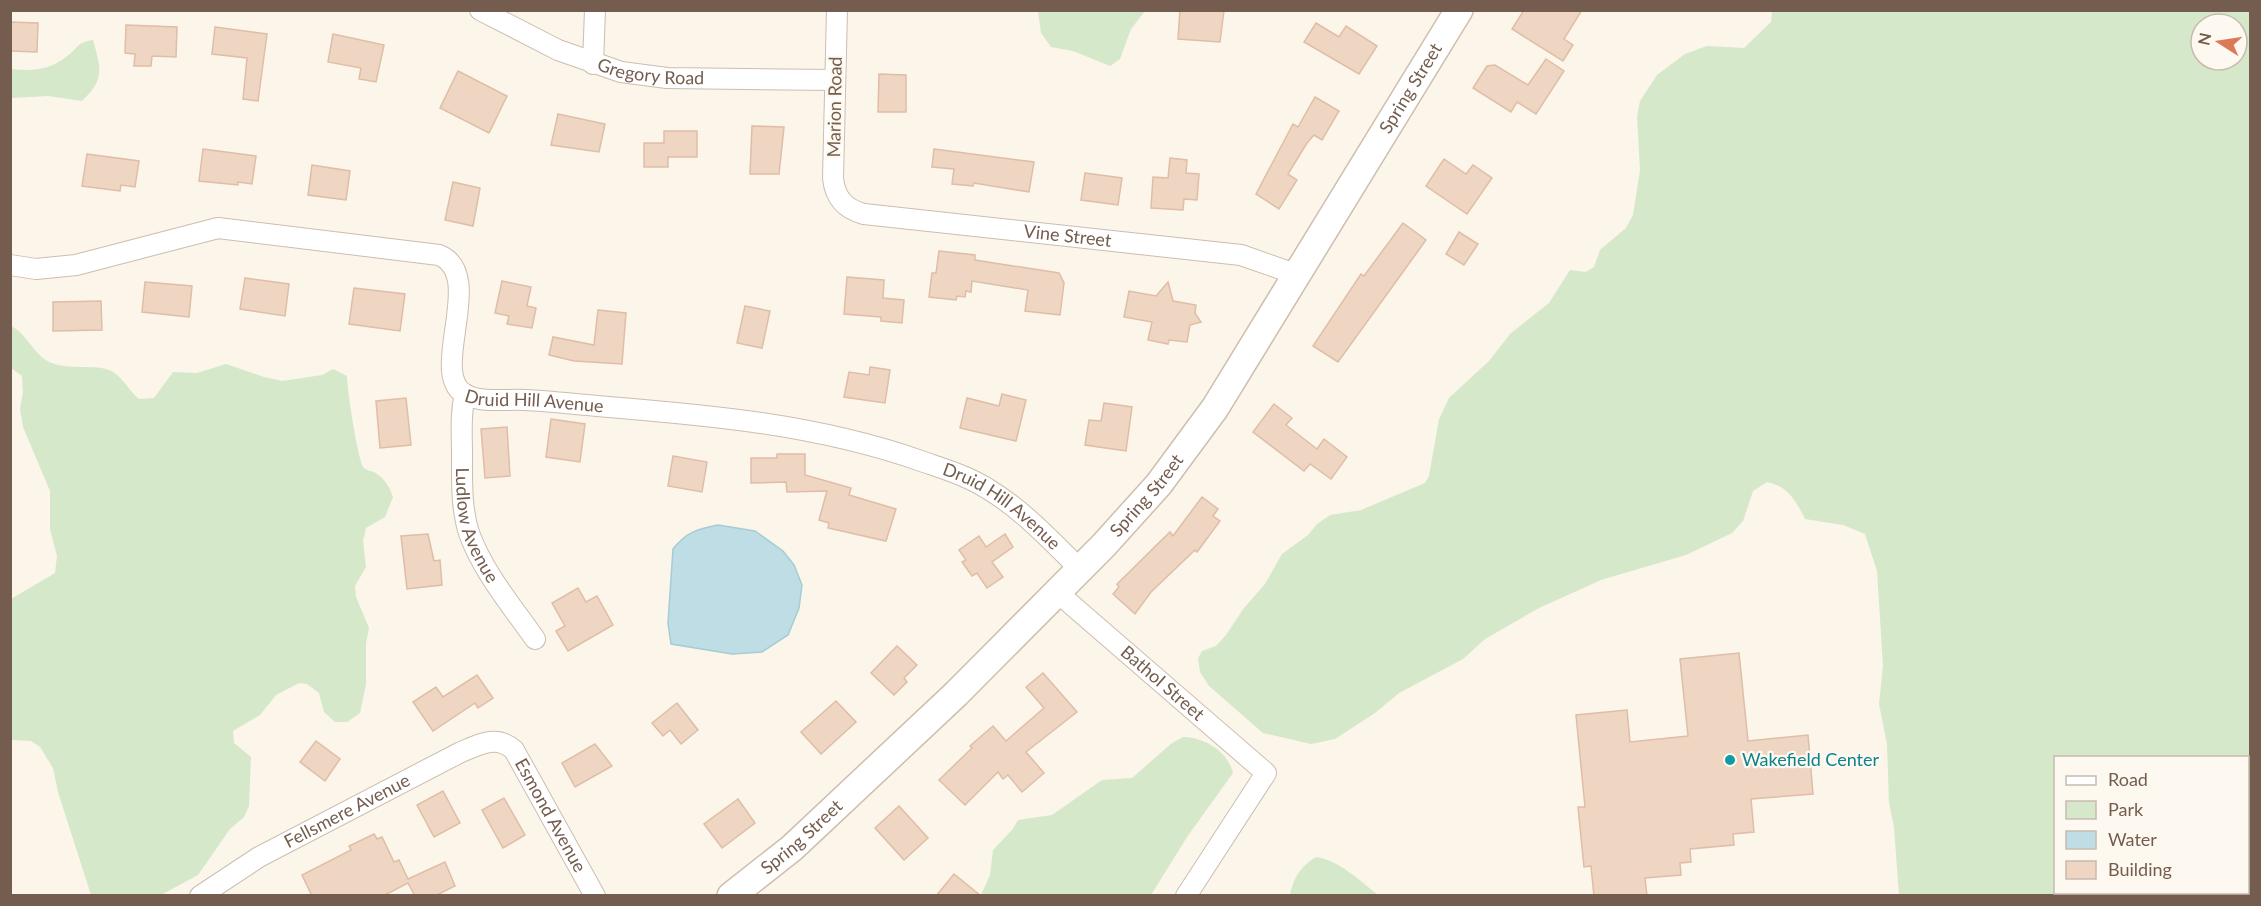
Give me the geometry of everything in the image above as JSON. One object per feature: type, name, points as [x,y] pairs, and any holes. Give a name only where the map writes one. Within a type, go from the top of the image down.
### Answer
[{"type":"street","name":"Gregory Road","points":[[480,10],[593,64],[629,74],[667,78],[835,80]]},
{"type":"street","points":[[593,64],[594,10]]},
{"type":"street","name":"Marion Road","points":[[837,10],[833,178],[842,202]]},
{"type":"street","name":"Spring Street","points":[[732,896],[792,848],[1058,592],[1137,511],[1197,434],[1459,10]]},
{"type":"street","name":"Vine Street","points":[[842,202],[864,214],[1241,255],[1295,274]]},
{"type":"street","name":"Druid Hill Avenue","points":[[10,265],[36,268],[76,265],[218,228],[439,255],[452,263],[459,277],[452,361],[457,387],[465,394],[479,399],[542,401],[747,420],[857,441],[933,465],[987,488],[1032,521],[1080,569]]},
{"type":"street","name":"Ludlow Avenue","points":[[465,394],[461,415],[465,516],[470,533],[491,576],[535,639]]},
{"type":"street","name":"Bathol Street","points":[[1058,592],[1266,773],[1186,896]]},
{"type":"street","name":"Fellsmere Avenue","points":[[200,896],[260,857],[459,753],[486,742],[501,742]]},
{"type":"street","name":"Esmond Avenue","points":[[501,742],[514,750],[595,896]]},
{"type":"green space","points":[[1038,10],[1145,11],[1131,29],[1120,59],[1110,66],[1073,51],[1051,47],[1041,33]]},
{"type":"green space","points":[[1772,11],[2250,11],[2250,895],[1899,895],[1894,827],[1889,803],[1887,744],[1879,704],[1883,666],[1877,571],[1865,534],[1843,525],[1805,519],[1795,500],[1786,491],[1767,482],[1753,491],[1743,521],[1732,533],[1686,555],[1601,580],[1539,608],[1485,639],[1463,659],[1399,693],[1375,713],[1335,739],[1311,744],[1263,733],[1209,686],[1200,672],[1198,658],[1202,651],[1216,646],[1226,635],[1244,608],[1265,584],[1282,554],[1308,535],[1317,524],[1330,515],[1361,510],[1425,483],[1429,476],[1439,419],[1449,398],[1489,361],[1510,334],[1549,303],[1570,270],[1586,272],[1594,267],[1600,250],[1626,228],[1633,215],[1640,170],[1637,116],[1640,101],[1657,75],[1685,54],[1707,46],[1744,48],[1771,22]]},
{"type":"green space","points":[[93,40],[99,66],[98,80],[82,101],[48,96],[11,98],[11,69],[32,70],[53,65],[80,44]]},
{"type":"green space","points":[[11,326],[22,334],[46,360],[59,365],[95,367],[114,372],[139,399],[154,398],[173,372],[197,373],[226,364],[282,381],[322,375],[333,369],[347,376],[353,424],[364,468],[382,478],[393,497],[385,517],[366,528],[363,541],[366,567],[355,586],[356,597],[369,628],[366,643],[366,684],[360,713],[347,722],[335,722],[324,712],[319,693],[307,684],[299,683],[276,695],[260,715],[233,731],[234,743],[251,757],[249,806],[244,817],[230,829],[198,875],[161,895],[91,895],[58,792],[53,768],[40,747],[31,741],[11,740],[11,599],[55,573],[57,556],[50,529],[50,491],[23,427],[20,409],[23,392],[22,376],[11,368]]},
{"type":"green space","points":[[1183,737],[1199,740],[1214,747],[1226,758],[1233,773],[1187,837],[1151,895],[981,895],[990,875],[993,850],[1018,820],[1052,815],[1102,780],[1132,778],[1172,743]]},
{"type":"green space","points":[[1316,857],[1333,862],[1378,895],[1290,895],[1298,873]]},
{"type":"water","points":[[718,525],[755,531],[783,551],[794,565],[802,585],[799,608],[788,635],[762,652],[732,654],[671,644],[668,623],[673,549],[693,532]]},
{"type":"building","points":[[1180,10],[1224,10],[1220,42],[1178,39]]},
{"type":"building","points":[[1524,10],[1582,10],[1564,39],[1573,45],[1563,61],[1512,29]]},
{"type":"building","points":[[10,22],[38,23],[37,52],[10,51]]},
{"type":"building","points":[[1316,23],[1339,37],[1346,26],[1377,46],[1359,74],[1304,42]]},
{"type":"building","points":[[126,25],[177,27],[176,57],[152,56],[151,66],[134,66],[135,54],[125,53]]},
{"type":"building","points":[[215,27],[267,34],[258,101],[243,99],[247,58],[212,54]]},
{"type":"building","points":[[333,34],[384,45],[376,82],[359,79],[361,68],[328,62]]},
{"type":"building","points":[[1546,59],[1564,71],[1536,114],[1517,102],[1511,112],[1473,88],[1487,66],[1495,65],[1528,85]]},
{"type":"building","points":[[458,71],[507,96],[489,133],[440,108]]},
{"type":"building","points":[[879,74],[906,75],[906,112],[878,112]]},
{"type":"building","points":[[1315,97],[1339,111],[1322,140],[1314,135],[1288,174],[1297,180],[1279,209],[1256,194],[1293,124],[1298,127]]},
{"type":"building","points":[[558,114],[605,124],[599,152],[551,145]]},
{"type":"building","points":[[752,126],[784,127],[779,174],[750,174]]},
{"type":"building","points":[[664,131],[697,131],[697,157],[668,157],[668,167],[644,167],[644,143],[664,143]]},
{"type":"building","points":[[203,149],[256,156],[252,184],[199,181]]},
{"type":"building","points":[[934,149],[1034,162],[1029,192],[974,183],[973,186],[952,184],[954,169],[932,167]]},
{"type":"building","points":[[87,154],[139,161],[135,187],[121,185],[120,191],[82,186]]},
{"type":"building","points":[[1170,158],[1187,160],[1186,173],[1199,174],[1197,200],[1184,199],[1183,210],[1151,208],[1153,177],[1168,178]]},
{"type":"building","points":[[1444,159],[1466,174],[1473,165],[1492,178],[1467,214],[1426,186]]},
{"type":"building","points":[[312,165],[350,171],[346,200],[308,195]]},
{"type":"building","points":[[1085,173],[1122,178],[1118,205],[1081,200]]},
{"type":"building","points":[[453,182],[480,188],[473,226],[445,220]]},
{"type":"building","points":[[1403,223],[1426,240],[1338,362],[1313,346],[1361,274],[1364,276]]},
{"type":"building","points":[[1459,232],[1478,244],[1464,265],[1446,254]]},
{"type":"building","points":[[939,251],[975,255],[975,260],[1059,273],[1064,283],[1060,315],[1025,311],[1028,290],[972,281],[971,292],[966,291],[965,297],[957,296],[956,300],[929,297],[932,273],[936,273]]},
{"type":"building","points":[[847,277],[884,280],[883,298],[904,300],[902,323],[881,321],[881,317],[844,314]]},
{"type":"building","points":[[245,278],[289,284],[285,316],[240,309]]},
{"type":"building","points":[[502,281],[531,287],[527,306],[536,308],[532,328],[507,324],[509,316],[495,313]]},
{"type":"building","points":[[145,282],[192,286],[189,317],[142,312]]},
{"type":"building","points":[[1168,282],[1173,301],[1196,305],[1195,313],[1201,322],[1190,325],[1187,342],[1169,340],[1168,344],[1148,340],[1152,322],[1124,317],[1129,291],[1156,296]]},
{"type":"building","points":[[354,288],[405,294],[400,331],[349,324]]},
{"type":"building","points":[[101,301],[102,330],[53,331],[53,302]]},
{"type":"building","points":[[745,306],[770,311],[762,348],[737,343]]},
{"type":"building","points":[[598,310],[626,313],[622,364],[574,361],[549,355],[553,337],[594,345]]},
{"type":"building","points":[[870,367],[890,370],[885,403],[844,397],[849,372],[869,375]]},
{"type":"building","points":[[1002,394],[1026,400],[1016,441],[960,428],[967,398],[999,406]]},
{"type":"building","points":[[406,398],[411,445],[380,448],[376,401]]},
{"type":"building","points":[[1104,403],[1132,407],[1126,451],[1085,445],[1089,420],[1101,421]]},
{"type":"building","points":[[1274,404],[1292,418],[1286,425],[1317,449],[1324,439],[1347,457],[1331,479],[1310,464],[1304,471],[1253,432]]},
{"type":"building","points":[[551,419],[585,424],[580,462],[546,457]]},
{"type":"building","points":[[507,427],[510,476],[485,478],[481,429]]},
{"type":"building","points":[[777,454],[805,454],[805,475],[851,488],[849,495],[896,509],[886,541],[828,528],[829,523],[819,520],[827,491],[787,492],[786,482],[751,483],[751,458],[777,458]]},
{"type":"building","points":[[673,456],[707,462],[702,492],[668,486]]},
{"type":"building","points":[[1202,497],[1218,509],[1213,516],[1220,521],[1197,552],[1195,550],[1151,592],[1135,614],[1113,594],[1119,587],[1117,584],[1170,532],[1173,536]]},
{"type":"building","points":[[428,534],[434,561],[440,560],[442,585],[407,589],[401,536]]},
{"type":"building","points":[[1005,534],[1013,547],[992,562],[1003,577],[987,588],[977,573],[972,576],[962,562],[966,560],[959,550],[979,536],[986,547]]},
{"type":"building","points":[[578,588],[586,602],[597,596],[613,625],[568,651],[556,631],[565,626],[552,603]]},
{"type":"building","points":[[897,646],[917,665],[904,678],[907,682],[894,695],[871,673]]},
{"type":"building","name":"Wakefield Center","points":[[1739,653],[1748,741],[1808,735],[1813,794],[1751,799],[1754,832],[1733,834],[1734,845],[1690,849],[1691,862],[1680,863],[1681,875],[1645,878],[1647,896],[1594,896],[1591,866],[1584,867],[1578,807],[1585,807],[1576,715],[1627,710],[1630,742],[1688,736],[1680,659]]},
{"type":"building","points":[[1043,673],[1077,712],[1026,752],[1044,773],[1022,792],[1008,775],[1003,779],[998,772],[965,805],[939,780],[972,748],[970,746],[993,726],[1006,741],[1044,708],[1026,687]]},
{"type":"building","points":[[477,675],[493,698],[478,708],[475,703],[433,731],[413,702],[436,687],[443,697]]},
{"type":"building","points":[[836,701],[856,722],[821,754],[801,732]]},
{"type":"building","points":[[677,703],[698,730],[681,744],[670,730],[663,736],[652,723]]},
{"type":"building","points":[[316,741],[340,759],[325,781],[300,762]]},
{"type":"building","points":[[595,744],[612,766],[575,787],[562,763]]},
{"type":"building","points":[[443,791],[460,823],[434,837],[417,805]]},
{"type":"building","points":[[504,798],[525,835],[503,848],[482,810]]},
{"type":"building","points":[[738,799],[755,823],[722,848],[704,824]]},
{"type":"building","points":[[899,806],[928,838],[904,860],[875,828]]},
{"type":"building","points":[[374,834],[377,839],[382,837],[394,862],[399,860],[408,879],[445,862],[455,886],[435,896],[415,896],[408,883],[383,896],[312,896],[302,875],[351,850],[349,846]]},
{"type":"building","points":[[954,874],[981,896],[936,896]]},
{"type":"place","name":"Wakefield Center","points":[[1730,760]]}]
